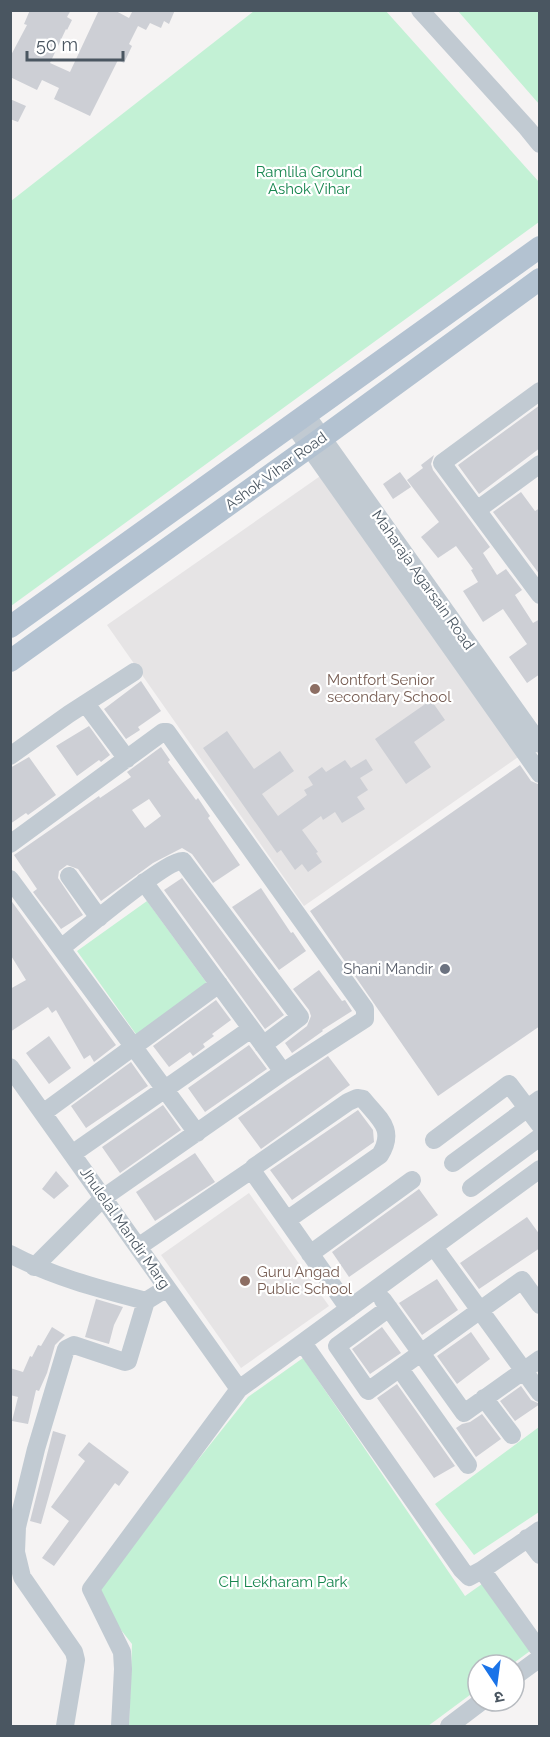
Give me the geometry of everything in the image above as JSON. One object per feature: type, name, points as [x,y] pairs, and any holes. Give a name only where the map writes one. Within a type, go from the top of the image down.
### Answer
[{"type":"main road","name":"Ashok Vihar Road","points":[[10,627],[540,248]]},
{"type":"main road","name":"Ashok Vihar Road","points":[[10,661],[540,279]]},
{"type":"street","points":[[420,10],[540,144]]},
{"type":"street","points":[[540,391],[443,462],[540,595]]},
{"type":"street","points":[[299,420],[540,774]]},
{"type":"street","name":"Maharaja Agarsain Road","points":[[315,443],[540,744]]},
{"type":"street","points":[[477,510],[536,474]]},
{"type":"street","points":[[10,756],[134,672]]},
{"type":"street","points":[[86,704],[126,759]]},
{"type":"street","points":[[10,844],[163,732],[167,732],[365,1009],[365,1019],[283,1072],[103,1198],[34,1267]]},
{"type":"street","points":[[61,948],[144,882],[173,862],[183,861],[300,1017],[263,1045]]},
{"type":"street","points":[[69,876],[99,918]]},
{"type":"street","points":[[10,879],[197,1133]]},
{"type":"street","points":[[144,882],[283,1072]]},
{"type":"street","points":[[43,1113],[219,984]]},
{"type":"street","points":[[72,1154],[251,1029]]},
{"type":"street","name":"Jhulelal Mandir Marg","points":[[10,1067],[240,1389]]},
{"type":"street","points":[[434,1140],[509,1084],[534,1103],[540,1125]]},
{"type":"street","points":[[138,1247],[282,1147],[357,1098],[363,1099],[384,1126],[388,1135],[387,1144],[380,1155],[287,1220]]},
{"type":"street","points":[[453,1163],[534,1103]]},
{"type":"street","points":[[471,1188],[540,1137]]},
{"type":"street","points":[[253,1169],[349,1309]]},
{"type":"street","points":[[120,1726],[122,1652],[91,1589],[240,1389],[540,1169]]},
{"type":"street","points":[[310,1254],[412,1180]]},
{"type":"street","points":[[434,1247],[478,1311],[540,1393]]},
{"type":"street","points":[[10,1254],[34,1267],[146,1301]]},
{"type":"street","points":[[389,1308],[337,1346],[368,1391],[522,1280],[540,1305]]},
{"type":"street","points":[[65,1726],[76,1660],[74,1652],[22,1577],[16,1552],[17,1527],[36,1449],[66,1349],[74,1345],[128,1361],[146,1301],[167,1288]]},
{"type":"street","points":[[375,1290],[464,1413],[540,1359]]},
{"type":"street","points":[[303,1343],[469,1577],[534,1534],[540,1555]]},
{"type":"street","points":[[400,1369],[468,1465]]},
{"type":"street","points":[[484,1398],[512,1435]]},
{"type":"street","points":[[482,1570],[540,1651]]},
{"type":"street","points":[[526,1668],[540,1658]]},
{"type":"street","points":[[449,1726],[466,1713]]},
{"type":"shaded area","name":"Montfort Senior secondary School","points":[[326,472],[524,753],[304,906],[107,625]]},
{"type":"shaded area","name":"Guru Angad Public School","points":[[249,1193],[329,1306],[241,1368],[161,1255]]},
{"type":"green space","name":"Ramlila Ground Ashok Vihar","points":[[385,10],[539,182],[539,222],[11,606],[11,201],[254,11]]},
{"type":"green space","points":[[458,11],[539,11],[539,104]]},
{"type":"green space","points":[[147,901],[209,986],[138,1037],[77,951]]},
{"type":"green space","name":"CH Lekharam Park","points":[[303,1358],[465,1596],[482,1584],[530,1651],[526,1654],[466,1653],[466,1698],[428,1726],[129,1726],[132,1644],[92,1593],[248,1397]]},
{"type":"green space","points":[[539,1427],[539,1512],[474,1555],[435,1504]]},
{"type":"building","points":[[30,10],[71,10],[67,17],[72,20],[50,63],[70,72],[99,10],[114,10],[129,18],[133,10],[175,10],[169,24],[164,21],[161,28],[150,23],[146,30],[138,26],[129,44],[132,46],[124,63],[118,60],[90,116],[54,99],[59,88],[42,80],[37,90],[10,77],[10,57],[27,25],[24,24]]},
{"type":"building","points":[[10,99],[26,106],[18,122],[10,119]]},
{"type":"building","points":[[540,405],[540,448],[479,494],[458,465]]},
{"type":"building","points":[[434,455],[431,464],[433,470],[490,547],[483,553],[497,575],[506,569],[522,590],[515,595],[533,623],[540,619],[540,674],[527,683],[509,657],[527,644],[503,609],[483,622],[463,591],[478,582],[471,570],[473,569],[456,546],[438,558],[421,537],[439,522],[407,480],[423,468],[421,465]]},
{"type":"building","points":[[400,472],[411,487],[393,499],[383,484]]},
{"type":"building","points":[[521,492],[535,511],[540,508],[540,575],[493,512]]},
{"type":"building","points":[[141,681],[161,711],[138,727],[140,730],[126,739],[104,709]]},
{"type":"building","points":[[431,700],[445,720],[414,742],[431,767],[406,784],[375,739]]},
{"type":"building","points":[[89,726],[110,755],[77,776],[56,746]]},
{"type":"building","points":[[227,731],[254,769],[280,751],[294,771],[262,794],[278,816],[307,795],[304,790],[313,785],[308,777],[322,767],[326,772],[345,760],[351,768],[366,759],[373,770],[360,778],[368,790],[357,797],[365,809],[342,823],[335,812],[323,820],[321,816],[302,830],[318,852],[316,853],[322,862],[308,872],[302,864],[295,870],[281,850],[277,853],[203,748]]},
{"type":"building","points":[[161,747],[170,760],[168,762],[196,800],[198,798],[210,816],[208,818],[240,865],[213,883],[192,854],[182,848],[153,863],[101,901],[78,869],[67,865],[59,871],[58,878],[83,915],[61,929],[33,892],[37,889],[14,855],[99,796],[100,798],[131,777],[127,772]],"holes":[[[149,799],[161,816],[145,828],[132,810]]]},
{"type":"building","points":[[29,757],[56,795],[28,815],[26,813],[10,824],[10,768]]},
{"type":"building","name":"Shani Mandir","points":[[520,765],[531,781],[540,785],[540,1026],[438,1096],[310,911]]},
{"type":"building","points":[[182,878],[284,1015],[265,1029],[164,890]]},
{"type":"building","points":[[261,888],[306,951],[279,970],[232,907]]},
{"type":"building","points":[[10,899],[116,1045],[94,1062],[90,1055],[84,1059],[56,1010],[52,1013],[48,1007],[10,1032],[10,989],[26,980],[10,954]]},
{"type":"building","points":[[319,970],[352,1011],[292,1053],[285,1043],[307,1026],[311,1016],[293,989]]},
{"type":"building","points":[[216,1000],[231,1020],[212,1034],[214,1036],[203,1044],[205,1047],[193,1056],[190,1052],[169,1067],[153,1046]]},
{"type":"building","points":[[49,1036],[71,1068],[49,1084],[26,1053]]},
{"type":"building","points":[[249,1045],[267,1069],[205,1112],[188,1088]]},
{"type":"building","points":[[328,1056],[350,1085],[261,1149],[238,1118]]},
{"type":"building","points":[[131,1062],[148,1086],[86,1128],[71,1106]]},
{"type":"building","points":[[163,1105],[181,1130],[120,1173],[102,1147]]},
{"type":"building","points":[[358,1110],[373,1130],[374,1142],[292,1200],[270,1170]]},
{"type":"building","points":[[195,1153],[215,1182],[155,1221],[136,1192]]},
{"type":"building","points":[[56,1171],[69,1186],[54,1199],[42,1189]]},
{"type":"building","points":[[419,1189],[438,1215],[349,1277],[332,1252]]},
{"type":"building","points":[[527,1217],[540,1235],[540,1248],[479,1289],[460,1263]]},
{"type":"building","points":[[437,1279],[458,1310],[422,1335],[399,1303]]},
{"type":"building","points":[[96,1299],[123,1307],[114,1325],[109,1344],[85,1337]]},
{"type":"building","points":[[52,1327],[65,1335],[55,1345],[47,1373],[39,1391],[36,1390],[28,1424],[12,1421],[18,1397],[10,1395],[10,1368],[23,1372],[30,1356],[32,1357],[38,1345],[41,1346]]},
{"type":"building","points":[[382,1327],[401,1353],[370,1374],[352,1349]]},
{"type":"building","points":[[471,1332],[490,1359],[457,1384],[437,1356]]},
{"type":"building","points":[[397,1384],[455,1466],[434,1478],[377,1398]]},
{"type":"building","points":[[521,1386],[531,1400],[540,1404],[515,1421],[500,1401]]},
{"type":"building","points":[[482,1414],[501,1439],[476,1457],[456,1428]]},
{"type":"building","points":[[53,1431],[66,1435],[41,1524],[30,1521]]},
{"type":"building","points":[[89,1442],[129,1472],[119,1486],[115,1483],[54,1566],[42,1558],[69,1521],[51,1507],[85,1461],[78,1455]]},
{"type":"place","name":"Montfort Senior secondary School","points":[[315,689]]},
{"type":"place","name":"Shani Mandir","points":[[445,969]]},
{"type":"place","name":"Guru Angad Public School","points":[[245,1281]]}]
